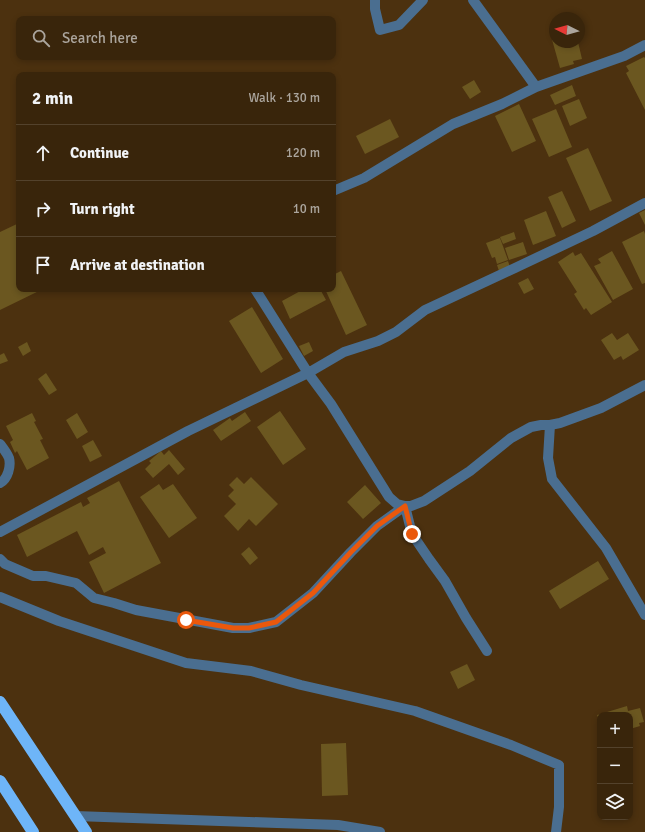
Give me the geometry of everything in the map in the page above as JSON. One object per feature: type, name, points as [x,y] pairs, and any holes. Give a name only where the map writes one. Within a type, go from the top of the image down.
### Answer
[{"type":"highway","points":[[0,702],[86,832]]},
{"type":"highway","points":[[0,781],[34,832]]},
{"type":"street","points":[[375,0],[375,9],[380,30],[399,25],[423,0]]},
{"type":"street","points":[[473,0],[536,87]]},
{"type":"street","points":[[336,190],[364,178],[453,124],[502,104],[536,87],[624,56],[645,45]]},
{"type":"street","points":[[0,532],[188,431],[308,373],[344,352],[378,341],[396,332],[425,310],[579,238],[645,203]]},
{"type":"street","points":[[257,292],[308,373],[331,404],[389,497],[397,504],[405,506],[411,506],[424,501],[470,471],[511,438],[531,427],[560,423],[601,408],[645,385]]},
{"type":"street","points":[[550,425],[548,458],[552,479],[606,548],[645,615]]},
{"type":"street","points":[[0,444],[9,458],[9,471],[4,482],[0,483]]},
{"type":"street","points":[[0,559],[5,564],[33,576],[46,576],[76,583],[94,598],[136,610],[233,628],[249,628],[276,622],[313,593],[377,526],[405,506]]},
{"type":"street","points":[[405,506],[412,534],[445,581],[487,651]]},
{"type":"street","points":[[0,597],[59,621],[186,663],[251,671],[301,685],[415,711],[512,745],[559,765],[559,807],[556,832]]},
{"type":"street","points":[[76,816],[338,825],[380,832]]},
{"type":"building","points":[[554,48],[579,48],[582,59],[573,61],[574,64],[560,68]]},
{"type":"building","points":[[644,57],[645,110],[626,73],[629,71],[626,66]]},
{"type":"building","points":[[474,80],[481,92],[470,99],[462,87]]},
{"type":"building","points":[[572,85],[576,96],[555,105],[550,95]]},
{"type":"building","points":[[579,99],[587,118],[570,126],[562,106]]},
{"type":"building","points":[[519,104],[536,141],[512,152],[495,116]]},
{"type":"building","points":[[556,109],[572,147],[549,157],[532,119]]},
{"type":"building","points":[[390,119],[399,137],[365,154],[356,136]]},
{"type":"building","points":[[588,148],[612,201],[590,211],[566,158]]},
{"type":"building","points":[[562,191],[576,221],[562,228],[548,197]]},
{"type":"building","points":[[645,210],[645,225],[639,213]]},
{"type":"building","points":[[546,211],[556,236],[533,245],[524,220]]},
{"type":"building","points":[[16,224],[16,292],[37,292],[0,310],[0,232]]},
{"type":"building","points":[[644,231],[645,283],[642,284],[622,242]]},
{"type":"building","points":[[514,232],[516,239],[503,244],[500,237]]},
{"type":"building","points":[[500,238],[508,260],[497,264],[495,257],[492,258],[486,243]]},
{"type":"building","points":[[523,242],[527,254],[509,260],[505,248]]},
{"type":"building","points":[[612,251],[633,289],[613,300],[594,266],[601,263],[598,259]]},
{"type":"building","points":[[573,252],[575,256],[581,253],[612,302],[591,315],[586,308],[584,310],[574,294],[577,292],[558,262]]},
{"type":"building","points":[[508,261],[510,267],[499,271],[497,265]]},
{"type":"building","points":[[341,271],[367,325],[346,335],[326,292],[336,292],[336,274]]},
{"type":"building","points":[[528,278],[534,289],[524,294],[518,283]]},
{"type":"building","points":[[298,292],[322,292],[326,300],[290,319],[282,301]]},
{"type":"building","points":[[252,307],[283,359],[261,373],[229,321]]},
{"type":"building","points":[[612,333],[617,340],[628,333],[639,350],[623,360],[621,356],[614,360],[601,340]]},
{"type":"building","points":[[27,342],[31,351],[23,356],[18,347]]},
{"type":"building","points":[[309,342],[313,351],[304,356],[299,346]]},
{"type":"building","points":[[4,353],[8,361],[0,364],[0,355]]},
{"type":"building","points":[[46,373],[57,390],[49,395],[38,379]]},
{"type":"building","points":[[280,411],[306,449],[283,465],[257,427]]},
{"type":"building","points":[[245,412],[251,421],[221,441],[213,430],[230,418],[232,421]]},
{"type":"building","points":[[32,413],[36,421],[34,422],[43,439],[40,440],[49,458],[27,470],[17,451],[15,453],[10,442],[13,440],[6,426]]},
{"type":"building","points":[[77,413],[88,432],[77,439],[66,420]]},
{"type":"building","points":[[93,440],[102,456],[90,462],[82,446]]},
{"type":"building","points":[[169,450],[185,469],[178,475],[169,464],[153,478],[145,469],[151,463],[149,461],[161,451],[164,455]]},
{"type":"building","points":[[237,477],[244,484],[251,477],[278,504],[256,526],[249,519],[238,531],[224,516],[236,504],[228,496],[234,490],[229,485]]},
{"type":"building","points":[[119,481],[161,563],[104,593],[89,562],[106,553],[103,547],[89,555],[77,531],[27,557],[17,535],[81,502],[83,507],[90,503],[87,498]]},
{"type":"building","points":[[159,484],[163,490],[173,484],[197,518],[169,538],[140,497]]},
{"type":"building","points":[[365,485],[381,503],[363,519],[347,502]]},
{"type":"building","points":[[249,547],[258,558],[250,565],[241,554]]},
{"type":"building","points":[[598,561],[609,579],[560,609],[549,591]]},
{"type":"building","points":[[467,664],[475,680],[458,689],[450,672]]},
{"type":"building","points":[[627,706],[628,711],[640,708],[644,722],[639,723],[640,726],[633,728],[633,712],[607,712]]},
{"type":"building","points":[[346,743],[348,795],[322,796],[321,744]]},
{"type":"route","points":[[186,620],[233,628],[249,628],[276,622],[313,593],[377,526],[405,506],[412,534]]}]
